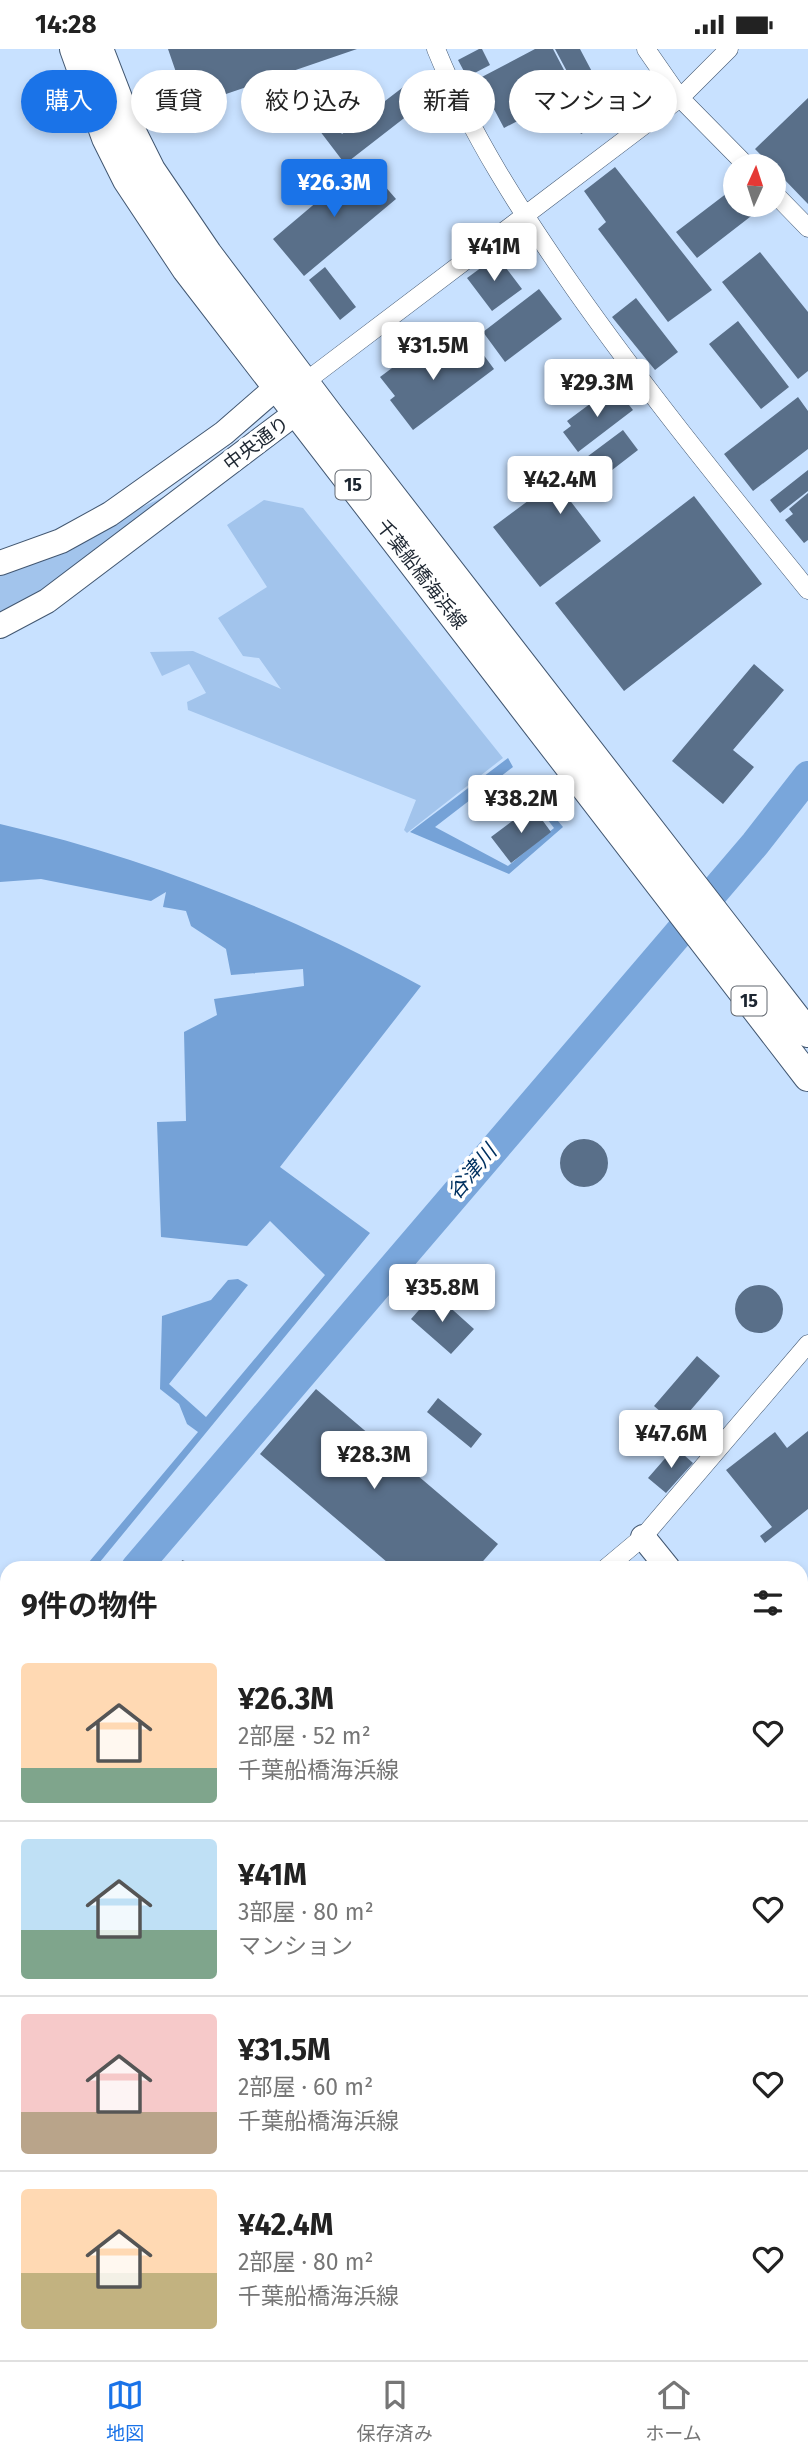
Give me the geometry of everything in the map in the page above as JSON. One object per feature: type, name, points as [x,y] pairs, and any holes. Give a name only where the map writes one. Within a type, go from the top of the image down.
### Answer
[{"type":"main road","name":"千葉船橋海浜線","points":[[74,49],[106,138],[127,180],[186,269],[291,384],[681,889],[808,1077]]},
{"type":"main road","name":"千葉船橋海浜線","points":[[99,49],[128,124],[151,170],[291,384],[297,412],[681,889]]},
{"type":"main road","name":"千葉船橋海浜線","points":[[701,916],[808,1033]]},
{"type":"street","points":[[436,49],[453,90],[525,217],[612,342],[808,590]]},
{"type":"street","points":[[646,49],[680,98],[735,154]]},
{"type":"street","points":[[291,384],[525,217],[680,98],[729,49]]},
{"type":"street","points":[[786,205],[808,228]]},
{"type":"street","name":"中央通り","points":[[0,563],[61,541],[110,514],[291,384]]},
{"type":"street","name":"中央通り","points":[[0,626],[47,601],[297,412]]},
{"type":"street","points":[[614,1561],[643,1537],[808,1344]]},
{"type":"street","points":[[643,1537],[662,1561]]},
{"type":"shaded area","points":[[174,492],[41,591],[0,613],[0,574]]},
{"type":"shaded area","points":[[264,500],[303,508],[503,758],[407,833],[404,830],[416,800],[188,710],[187,702],[206,693],[189,664],[162,676],[150,652],[193,651],[281,689],[259,658],[243,656],[218,618],[267,587],[227,525]]},
{"type":"shaded area","points":[[508,758],[513,767],[435,827],[508,866],[554,828],[524,789],[528,785],[563,827],[509,874],[410,832]]},
{"type":"shaded area","points":[[0,824],[110,854],[216,891],[320,935],[421,986],[280,1167],[370,1233],[101,1561],[90,1561],[198,1432],[187,1424],[179,1404],[160,1389],[162,1316],[211,1300],[228,1280],[238,1279],[248,1285],[169,1384],[206,1417],[325,1275],[270,1221],[247,1246],[161,1237],[157,1122],[186,1121],[184,1032],[217,1015],[214,999],[304,986],[303,969],[231,975],[226,949],[191,926],[186,911],[163,907],[166,892],[151,901],[41,879],[0,882]]},
{"type":"building","points":[[168,49],[357,49],[296,70],[241,70],[241,89],[227,94],[227,70],[175,70]]},
{"type":"building","points":[[482,49],[490,65],[480,70],[463,70],[458,60]]},
{"type":"building","points":[[535,49],[553,49],[564,70],[509,70],[509,125],[504,128],[495,111],[495,70]]},
{"type":"building","points":[[555,49],[580,49],[591,70],[566,70]]},
{"type":"building","points":[[399,90],[399,122],[385,133],[385,101]]},
{"type":"building","points":[[808,98],[808,204],[786,181],[786,154],[760,154],[755,149]]},
{"type":"building","points":[[321,133],[385,133],[345,164]]},
{"type":"building","points":[[364,162],[396,199],[304,276],[273,239]]},
{"type":"building","points":[[615,167],[712,290],[668,322],[598,229],[606,222],[584,191]]},
{"type":"building","points":[[723,196],[723,217],[750,217],[697,258],[676,232]]},
{"type":"building","points":[[760,252],[808,312],[808,371],[798,379],[722,282]]},
{"type":"building","points":[[497,256],[522,289],[492,311],[467,278]]},
{"type":"building","points":[[325,267],[356,307],[340,320],[309,280]]},
{"type":"building","points":[[539,289],[562,319],[505,362],[483,332]]},
{"type":"building","points":[[636,298],[678,352],[655,370],[612,317]]},
{"type":"building","points":[[738,321],[789,387],[761,409],[709,344]]},
{"type":"building","points":[[474,342],[494,369],[413,430],[390,400],[395,396],[380,377],[420,347],[437,370]]},
{"type":"building","points":[[614,386],[633,410],[578,452],[563,432],[571,426],[567,421]]},
{"type":"building","points":[[798,397],[808,411],[808,449],[753,491],[724,454]]},
{"type":"building","points":[[623,430],[638,450],[594,484],[588,476],[565,494],[601,541],[540,587],[493,527]]},
{"type":"building","points":[[808,470],[808,491],[780,513],[770,500]]},
{"type":"building","points":[[808,493],[808,540],[804,543],[785,520],[793,514],[789,509]]},
{"type":"building","points":[[694,496],[762,584],[624,691],[555,603]]},
{"type":"building","points":[[754,664],[784,690],[733,750],[754,767],[723,804],[672,761]]},
{"type":"building","points":[[532,806],[551,832],[511,863],[491,837]]},
{"type":"building","points":[[584,1139],[601,1146],[608,1163],[601,1180],[584,1187],[567,1180],[560,1163],[567,1146]]},
{"type":"building","points":[[759,1285],[776,1292],[783,1309],[776,1326],[759,1333],[742,1326],[735,1309],[742,1292]]},
{"type":"building","points":[[434,1293],[474,1329],[451,1354],[411,1319]]},
{"type":"building","points":[[697,1356],[720,1376],[677,1426],[654,1406]]},
{"type":"building","points":[[316,1389],[498,1544],[483,1561],[386,1561],[260,1454]]},
{"type":"building","points":[[438,1398],[482,1434],[471,1448],[427,1412]]},
{"type":"building","points":[[808,1431],[808,1509],[765,1543],[760,1536],[772,1527],[726,1470],[775,1432],[787,1448]]},
{"type":"building","points":[[675,1447],[693,1463],[666,1493],[648,1478]]},
{"type":"waterway","name":"谷津川","points":[[142,1561],[755,844],[808,776]]}]
